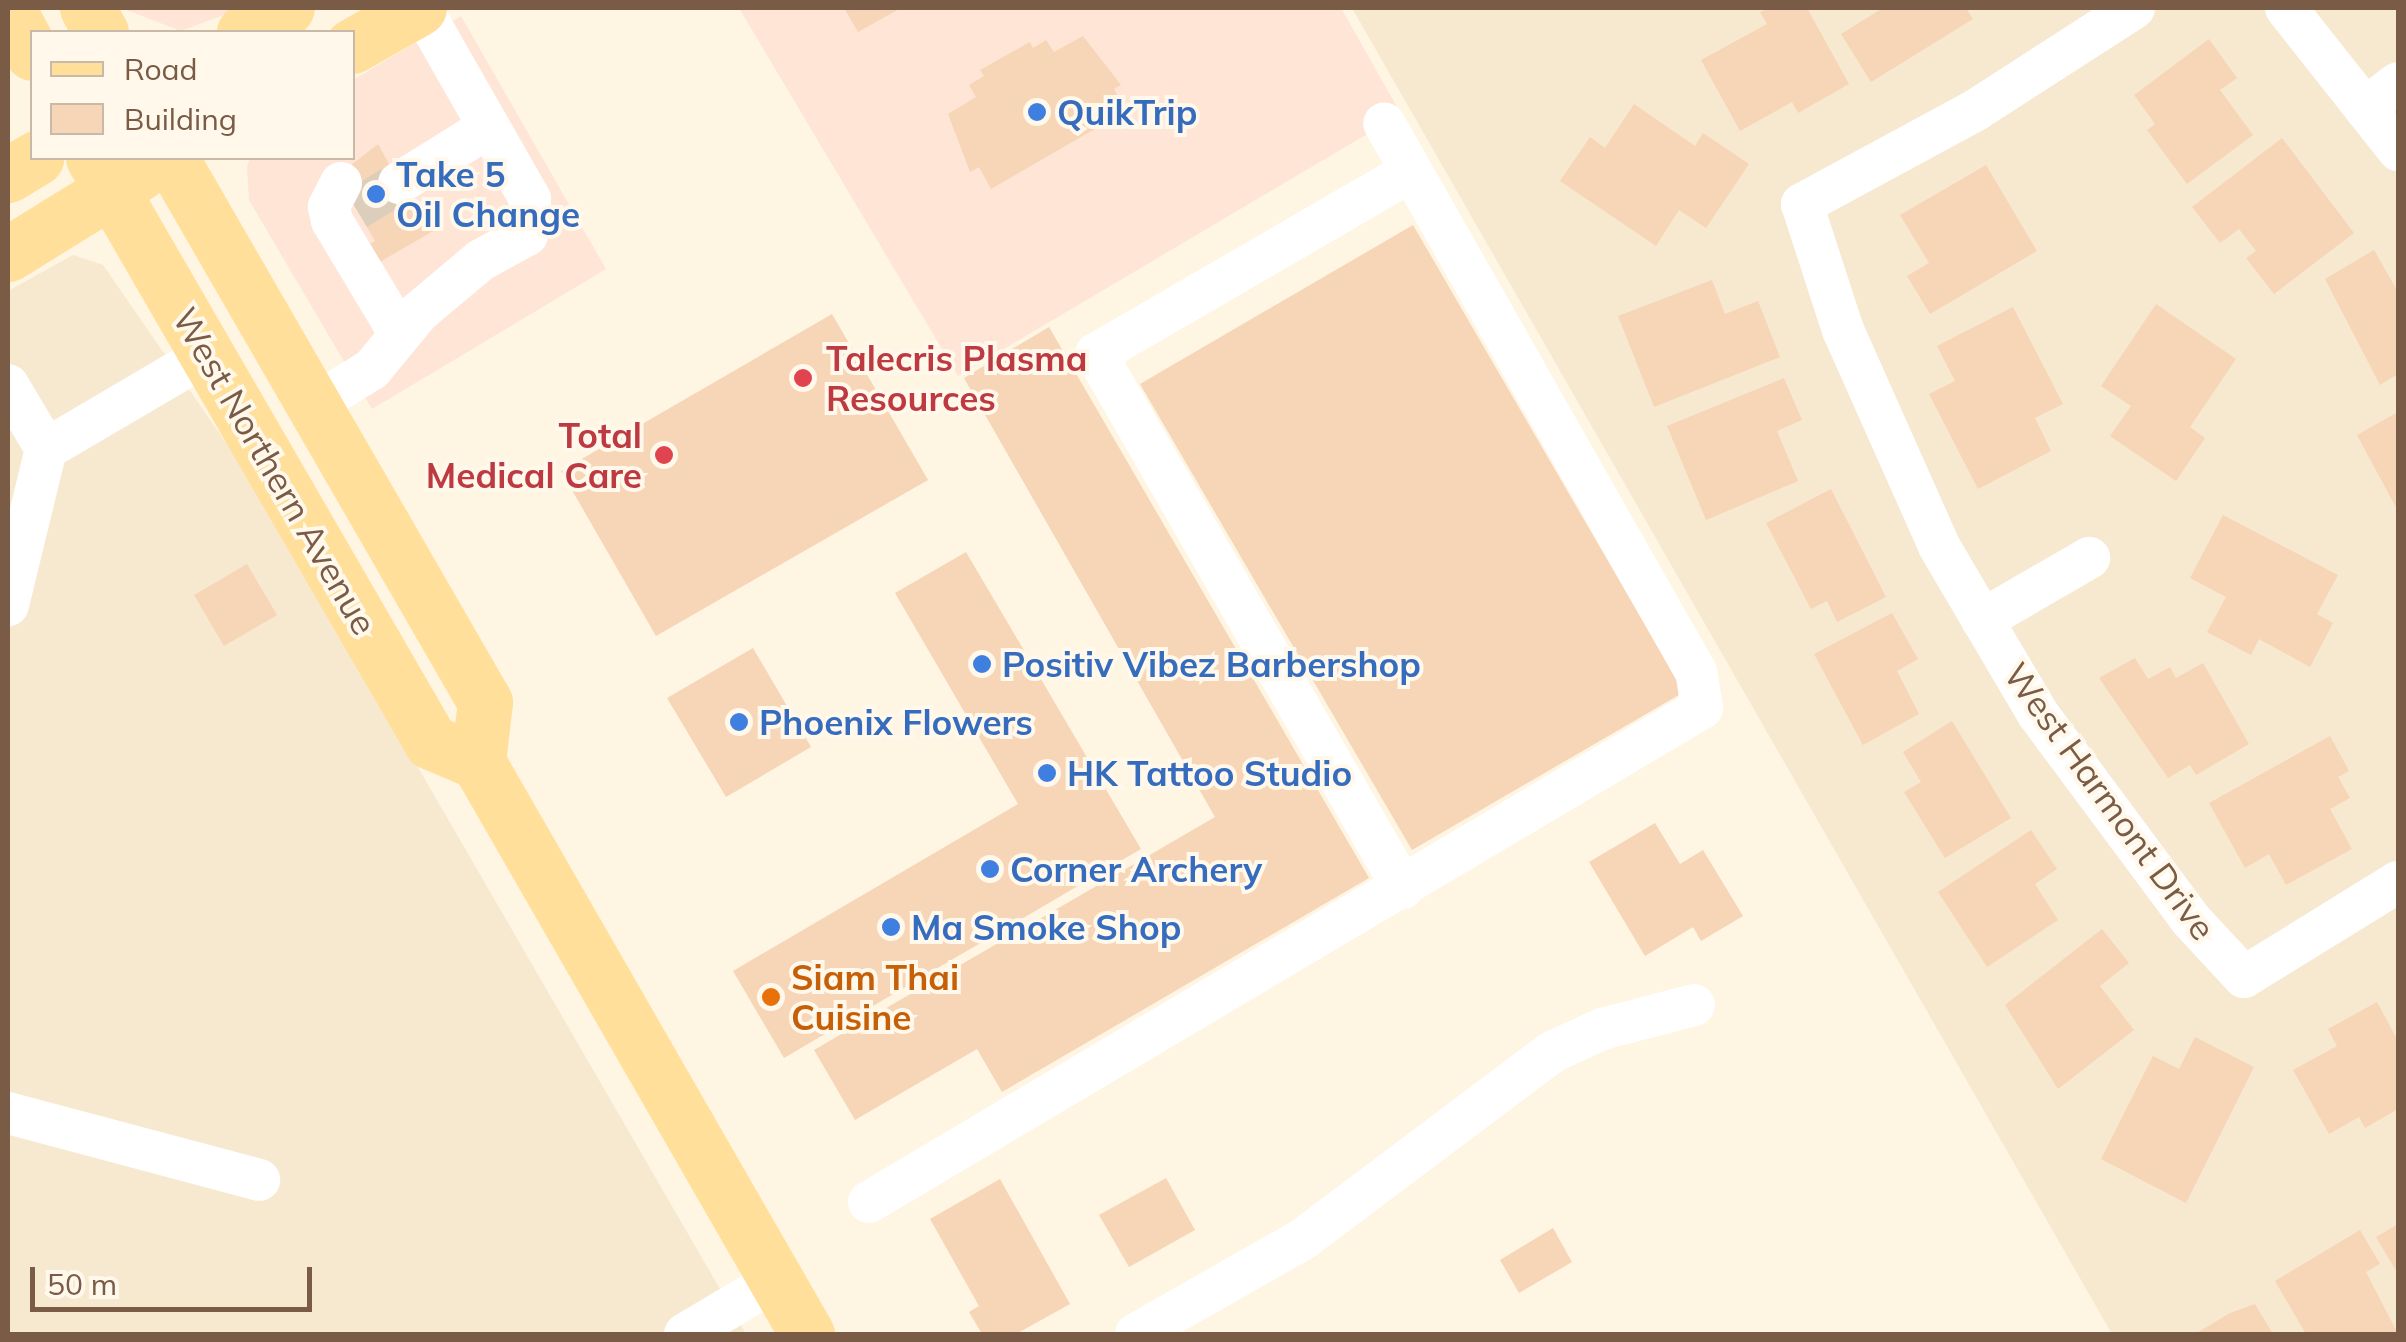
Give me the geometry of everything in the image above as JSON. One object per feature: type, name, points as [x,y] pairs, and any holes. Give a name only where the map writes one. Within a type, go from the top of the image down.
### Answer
[{"type":"main road","points":[[87,8],[101,30]]},
{"type":"main road","points":[[248,30],[287,8]]},
{"type":"main road","points":[[355,44],[420,8]]},
{"type":"main road","points":[[8,9],[30,49]]},
{"type":"main road","points":[[8,175],[33,160]]},
{"type":"main road","points":[[8,254],[102,174],[160,160]]},
{"type":"main road","name":"West Northern Avenue","points":[[102,174],[431,742],[478,762],[485,702],[169,160]]},
{"type":"main road","points":[[478,762],[807,1334]]},
{"type":"street","points":[[314,405],[372,370],[400,334],[481,260],[527,235],[530,199],[475,136],[420,8]]},
{"type":"street","name":"West Harmont Drive","points":[[2134,8],[1976,110],[1802,204],[1885,431],[1982,620],[2137,851],[2244,977],[2398,882]]},
{"type":"street","points":[[2286,8],[2382,96],[2398,150]]},
{"type":"street","points":[[868,1202],[1684,723],[1702,708],[1702,688],[1384,124]]},
{"type":"street","points":[[398,182],[455,176],[475,136]]},
{"type":"street","points":[[1403,888],[1096,354],[1410,172]]},
{"type":"street","points":[[349,217],[400,334]]},
{"type":"street","points":[[46,449],[208,354]]},
{"type":"street","points":[[8,385],[46,449],[8,604]]},
{"type":"street","points":[[1982,620],[2089,558]]},
{"type":"street","points":[[1136,1334],[1302,1239],[1552,1052],[1602,1029],[1694,1006]]},
{"type":"street","points":[[8,1113],[259,1180]]},
{"type":"street","points":[[685,1334],[776,1280]]},
{"type":"shaded area","points":[[121,8],[242,8],[184,30]]},
{"type":"shaded area","points":[[739,8],[1341,8],[1401,114],[958,376]]},
{"type":"shaded area","points":[[1352,8],[2398,8],[2398,1334],[2112,1334]]},
{"type":"shaded area","points":[[461,16],[606,269],[372,409],[249,200],[247,167],[249,160],[355,160],[355,79]]},
{"type":"shaded area","points":[[73,255],[103,265],[251,479],[746,1334],[8,1334],[8,291]]},
{"type":"building","points":[[844,8],[901,8],[858,32]]},
{"type":"building","points":[[1769,8],[1807,8],[1849,84],[1798,113],[1792,102],[1740,131],[1701,60],[1767,24],[1760,12]]},
{"type":"building","points":[[1883,8],[1966,8],[1973,19],[1871,82],[1841,34]]},
{"type":"building","name":"QuikTrip","points":[[1083,36],[1121,85],[1114,89],[1126,111],[991,189],[979,167],[970,172],[948,114],[976,97],[969,85],[984,76],[980,70],[1030,42],[1033,48],[1046,40],[1054,52]]},
{"type":"building","points":[[2209,39],[2237,78],[2220,90],[2253,135],[2187,184],[2147,130],[2155,124],[2134,95]]},
{"type":"building","points":[[1634,104],[1695,146],[1703,133],[1749,164],[1706,228],[1679,210],[1656,246],[1560,181],[1590,137],[1605,148]]},
{"type":"building","points":[[2282,138],[2354,233],[2274,294],[2246,258],[2256,251],[2239,229],[2220,243],[2192,207]]},
{"type":"building","name":"Take 5 Oil Change","points":[[378,144],[418,216],[424,212],[435,230],[378,263],[368,245],[375,241],[337,176]]},
{"type":"building","points":[[1986,165],[2037,251],[1930,314],[1907,276],[1929,263],[1900,215]]},
{"type":"building","points":[[1413,225],[1684,692],[1412,850],[1140,384]]},
{"type":"building","points":[[2374,250],[2398,292],[2398,374],[2380,385],[2325,279]]},
{"type":"building","points":[[1712,280],[1725,314],[1758,301],[1780,357],[1654,407],[1618,316]]},
{"type":"building","points":[[2156,304],[2236,359],[2190,427],[2205,438],[2176,481],[2110,436],[2131,406],[2101,386]]},
{"type":"building","points":[[2013,307],[2063,404],[2035,418],[2051,451],[1978,489],[1929,394],[1955,381],[1937,346]]},
{"type":"building","points":[[832,314],[928,480],[656,636],[561,471]]},
{"type":"building","points":[[1049,327],[1369,878],[1002,1092],[977,1049],[855,1120],[814,1050],[1215,817],[964,378]]},
{"type":"building","points":[[1784,378],[1802,420],[1777,431],[1798,481],[1706,520],[1667,426]]},
{"type":"building","points":[[2398,412],[2398,511],[2357,435]]},
{"type":"building","points":[[1831,489],[1886,597],[1837,622],[1827,601],[1811,609],[1766,523]]},
{"type":"building","points":[[2223,515],[2338,575],[2317,614],[2333,623],[2310,667],[2259,639],[2251,655],[2207,632],[2226,597],[2190,578]]},
{"type":"building","points":[[966,552],[1141,849],[784,1058],[733,971],[1018,804],[895,593]]},
{"type":"building","points":[[247,564],[277,615],[224,646],[194,595]]},
{"type":"building","points":[[1892,613],[1918,659],[1897,671],[1919,714],[1863,745],[1814,654]]},
{"type":"building","name":"Phoenix Flowers","points":[[753,648],[811,747],[726,797],[667,698]]},
{"type":"building","points":[[2135,658],[2148,679],[2170,667],[2176,678],[2203,663],[2249,744],[2196,775],[2190,765],[2168,778],[2099,678]]},
{"type":"building","points":[[1952,721],[2011,818],[1945,858],[1904,792],[1921,782],[1903,752]]},
{"type":"building","points":[[2330,736],[2349,771],[2338,777],[2350,798],[2330,809],[2352,849],[2286,885],[2269,854],[2245,868],[2209,803]]},
{"type":"building","points":[[1655,823],[1680,864],[1703,850],[1743,916],[1701,941],[1693,927],[1645,956],[1589,862]]},
{"type":"building","points":[[2031,830],[2057,869],[2035,884],[2058,920],[1987,967],[1938,892]]},
{"type":"building","points":[[2102,929],[2129,963],[2100,986],[2134,1030],[2058,1089],[2005,1005]]},
{"type":"building","points":[[2377,1002],[2398,1041],[2398,1109],[2365,1128],[2359,1117],[2329,1134],[2293,1070],[2337,1046],[2328,1029]]},
{"type":"building","points":[[2195,1037],[2254,1067],[2186,1203],[2101,1159],[2153,1056],[2179,1069]]},
{"type":"building","points":[[1166,1178],[1195,1230],[1129,1267],[1099,1215]]},
{"type":"building","points":[[1000,1179],[1070,1304],[1016,1334],[982,1334],[969,1312],[979,1306],[930,1219]]},
{"type":"building","points":[[2398,1224],[2398,1274],[2376,1237]]},
{"type":"building","points":[[1553,1228],[1572,1262],[1519,1293],[1500,1260]]},
{"type":"building","points":[[2360,1230],[2380,1264],[2366,1272],[2398,1334],[2306,1334],[2275,1281]]},
{"type":"building","points":[[2255,1304],[2273,1334],[2195,1334],[2230,1313]]},
{"type":"tunnel","points":[[356,209],[399,183]]},
{"type":"place","name":"QuikTrip","points":[[1037,112]]},
{"type":"place","name":"Take 5 Oil Change","points":[[376,194]]},
{"type":"place","name":"Talecris Plasma Resources","points":[[803,378]]},
{"type":"place","name":"Total Medical Care","points":[[664,455]]},
{"type":"place","name":"Positiv Vibez Barbershop","points":[[982,664]]},
{"type":"place","name":"Phoenix Flowers","points":[[739,722]]},
{"type":"place","name":"HK Tattoo Studio","points":[[1047,773]]},
{"type":"place","name":"Corner Archery","points":[[990,869]]},
{"type":"place","name":"Ma Smoke Shop","points":[[891,927]]},
{"type":"place","name":"Siam Thai Cuisine","points":[[771,997]]}]
